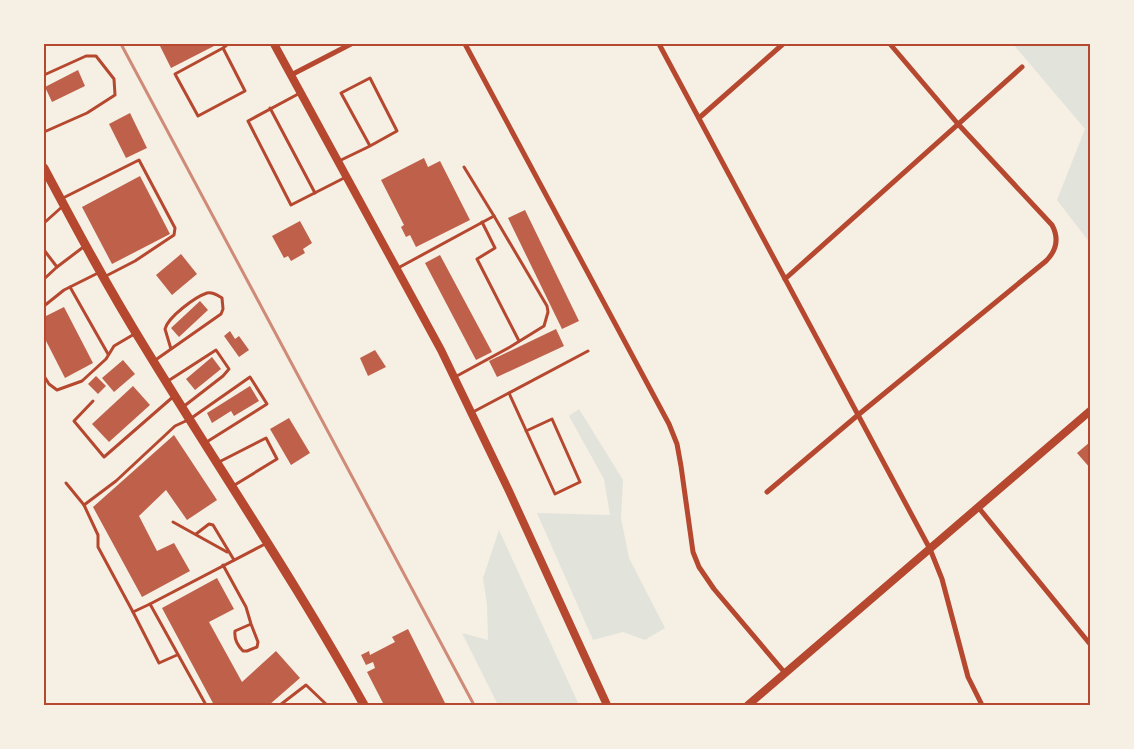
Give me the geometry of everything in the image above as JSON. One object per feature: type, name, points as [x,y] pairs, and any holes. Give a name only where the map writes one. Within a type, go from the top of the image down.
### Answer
[{"type":"main road","points":[[45,172],[102,275],[153,361],[325,634],[364,705]]},
{"type":"street","points":[[274,44],[455,378],[607,705]]},
{"type":"street","points":[[290,75],[351,44]]},
{"type":"street","points":[[465,44],[677,444],[694,552],[699,567],[714,589],[785,673]]},
{"type":"street","points":[[659,44],[930,549],[942,579],[968,677],[982,705]]},
{"type":"street","points":[[699,118],[784,44]]},
{"type":"street","points":[[767,492],[1046,261],[1056,248],[1057,240],[1052,224],[958,124],[890,44]]},
{"type":"street","points":[[785,279],[1022,67]]},
{"type":"street","points":[[748,705],[1090,411]]},
{"type":"street","points":[[978,507],[1090,644]]},
{"type":"lane","points":[[224,48],[245,91],[198,116],[175,74],[224,48],[228,44]]},
{"type":"lane","points":[[44,75],[86,56],[96,56],[114,78],[115,96],[87,113],[44,132]]},
{"type":"lane","points":[[338,162],[370,146],[397,131],[370,78],[340,92],[370,146]]},
{"type":"lane","points":[[300,93],[248,121],[284,193],[291,205],[346,177]]},
{"type":"lane","points":[[270,108],[314,193]]},
{"type":"lane","points":[[44,223],[62,202],[139,160],[175,228],[174,235],[136,261],[70,287],[44,306]]},
{"type":"lane","points":[[455,378],[544,326],[548,312],[547,306],[464,168]]},
{"type":"lane","points":[[397,269],[494,216]]},
{"type":"lane","points":[[482,222],[495,248],[477,260],[519,341]]},
{"type":"lane","points":[[44,279],[86,245]]},
{"type":"lane","points":[[44,250],[57,267]]},
{"type":"lane","points":[[70,287],[108,354]]},
{"type":"lane","points":[[153,361],[171,349],[221,314],[223,309],[222,298],[215,293],[208,293],[192,301],[170,320],[164,330],[171,349]]},
{"type":"lane","points":[[44,376],[57,390],[82,381],[114,346],[136,332]]},
{"type":"lane","points":[[166,382],[216,350],[229,369],[223,376],[182,407]]},
{"type":"lane","points":[[472,412],[588,351]]},
{"type":"lane","points":[[84,505],[116,480],[175,426],[190,419],[250,377],[267,404],[205,443]]},
{"type":"lane","points":[[509,393],[526,432],[555,494],[580,482],[552,419],[526,432]]},
{"type":"lane","points":[[93,401],[74,421],[104,457],[175,396]]},
{"type":"lane","points":[[217,463],[266,438],[277,459],[232,487]]},
{"type":"lane","points":[[66,483],[84,505],[98,535],[98,547],[160,663],[178,654]]},
{"type":"lane","points":[[173,522],[227,552]]},
{"type":"lane","points":[[196,534],[209,524],[213,525],[227,552],[234,560]]},
{"type":"lane","points":[[133,612],[267,543]]},
{"type":"lane","points":[[223,565],[246,607],[258,642],[256,647],[243,651],[237,645],[234,636],[235,631],[251,624]]},
{"type":"lane","points":[[150,604],[206,705]]},
{"type":"lane","points":[[280,705],[306,685],[327,705]]},
{"type":"shaded area","points":[[1013,44],[1090,44],[1090,243],[1057,200],[1085,129]]},
{"type":"shaded area","points":[[579,409],[623,480],[621,518],[629,558],[665,628],[645,640],[623,632],[593,640],[537,513],[610,515],[604,479],[569,416]]},
{"type":"shaded area","points":[[499,530],[579,705],[498,705],[462,633],[488,640],[487,605],[483,578]]},
{"type":"building","points":[[159,44],[218,44],[171,68]]},
{"type":"building","points":[[78,70],[85,86],[52,102],[45,87]]},
{"type":"building","points":[[130,113],[147,148],[126,158],[109,124]]},
{"type":"building","points":[[424,158],[428,167],[440,161],[470,220],[416,247],[410,235],[406,237],[401,227],[404,225],[381,180]]},
{"type":"building","points":[[140,176],[170,234],[112,264],[82,207]]},
{"type":"building","points":[[525,210],[579,321],[562,329],[508,218]]},
{"type":"building","points":[[300,221],[312,243],[303,249],[305,253],[291,261],[288,256],[284,258],[272,236]]},
{"type":"building","points":[[181,254],[197,274],[172,295],[156,275]]},
{"type":"building","points":[[440,255],[492,352],[476,360],[425,263]]},
{"type":"building","points":[[200,301],[208,310],[179,337],[171,328]]},
{"type":"building","points":[[64,307],[93,363],[65,378],[44,337],[44,317]]},
{"type":"building","points":[[556,329],[564,346],[497,377],[489,361]]},
{"type":"building","points":[[230,331],[235,339],[239,336],[249,350],[239,357],[224,336]]},
{"type":"building","points":[[375,350],[386,367],[368,376],[360,358]]},
{"type":"building","points":[[212,357],[221,369],[195,390],[186,379]]},
{"type":"building","points":[[123,360],[135,374],[114,392],[102,378]]},
{"type":"building","points":[[96,376],[106,386],[98,394],[88,384]]},
{"type":"building","points":[[133,386],[150,405],[109,442],[92,424]]},
{"type":"building","points":[[250,386],[259,401],[234,416],[231,411],[212,423],[207,413]]},
{"type":"building","points":[[289,418],[310,453],[291,465],[270,429]]},
{"type":"building","points":[[174,435],[217,500],[187,520],[166,490],[139,516],[157,551],[174,543],[190,571],[142,597],[93,507]]},
{"type":"building","points":[[1090,442],[1090,468],[1077,453]]},
{"type":"building","points":[[217,578],[234,609],[209,622],[242,682],[276,651],[300,678],[269,705],[214,705],[162,608]]},
{"type":"building","points":[[408,629],[446,705],[384,705],[367,672],[375,668],[373,662],[366,665],[361,655],[369,651],[370,655],[395,642],[392,637]]},
{"type":"railway","points":[[121,44],[474,705]]}]
